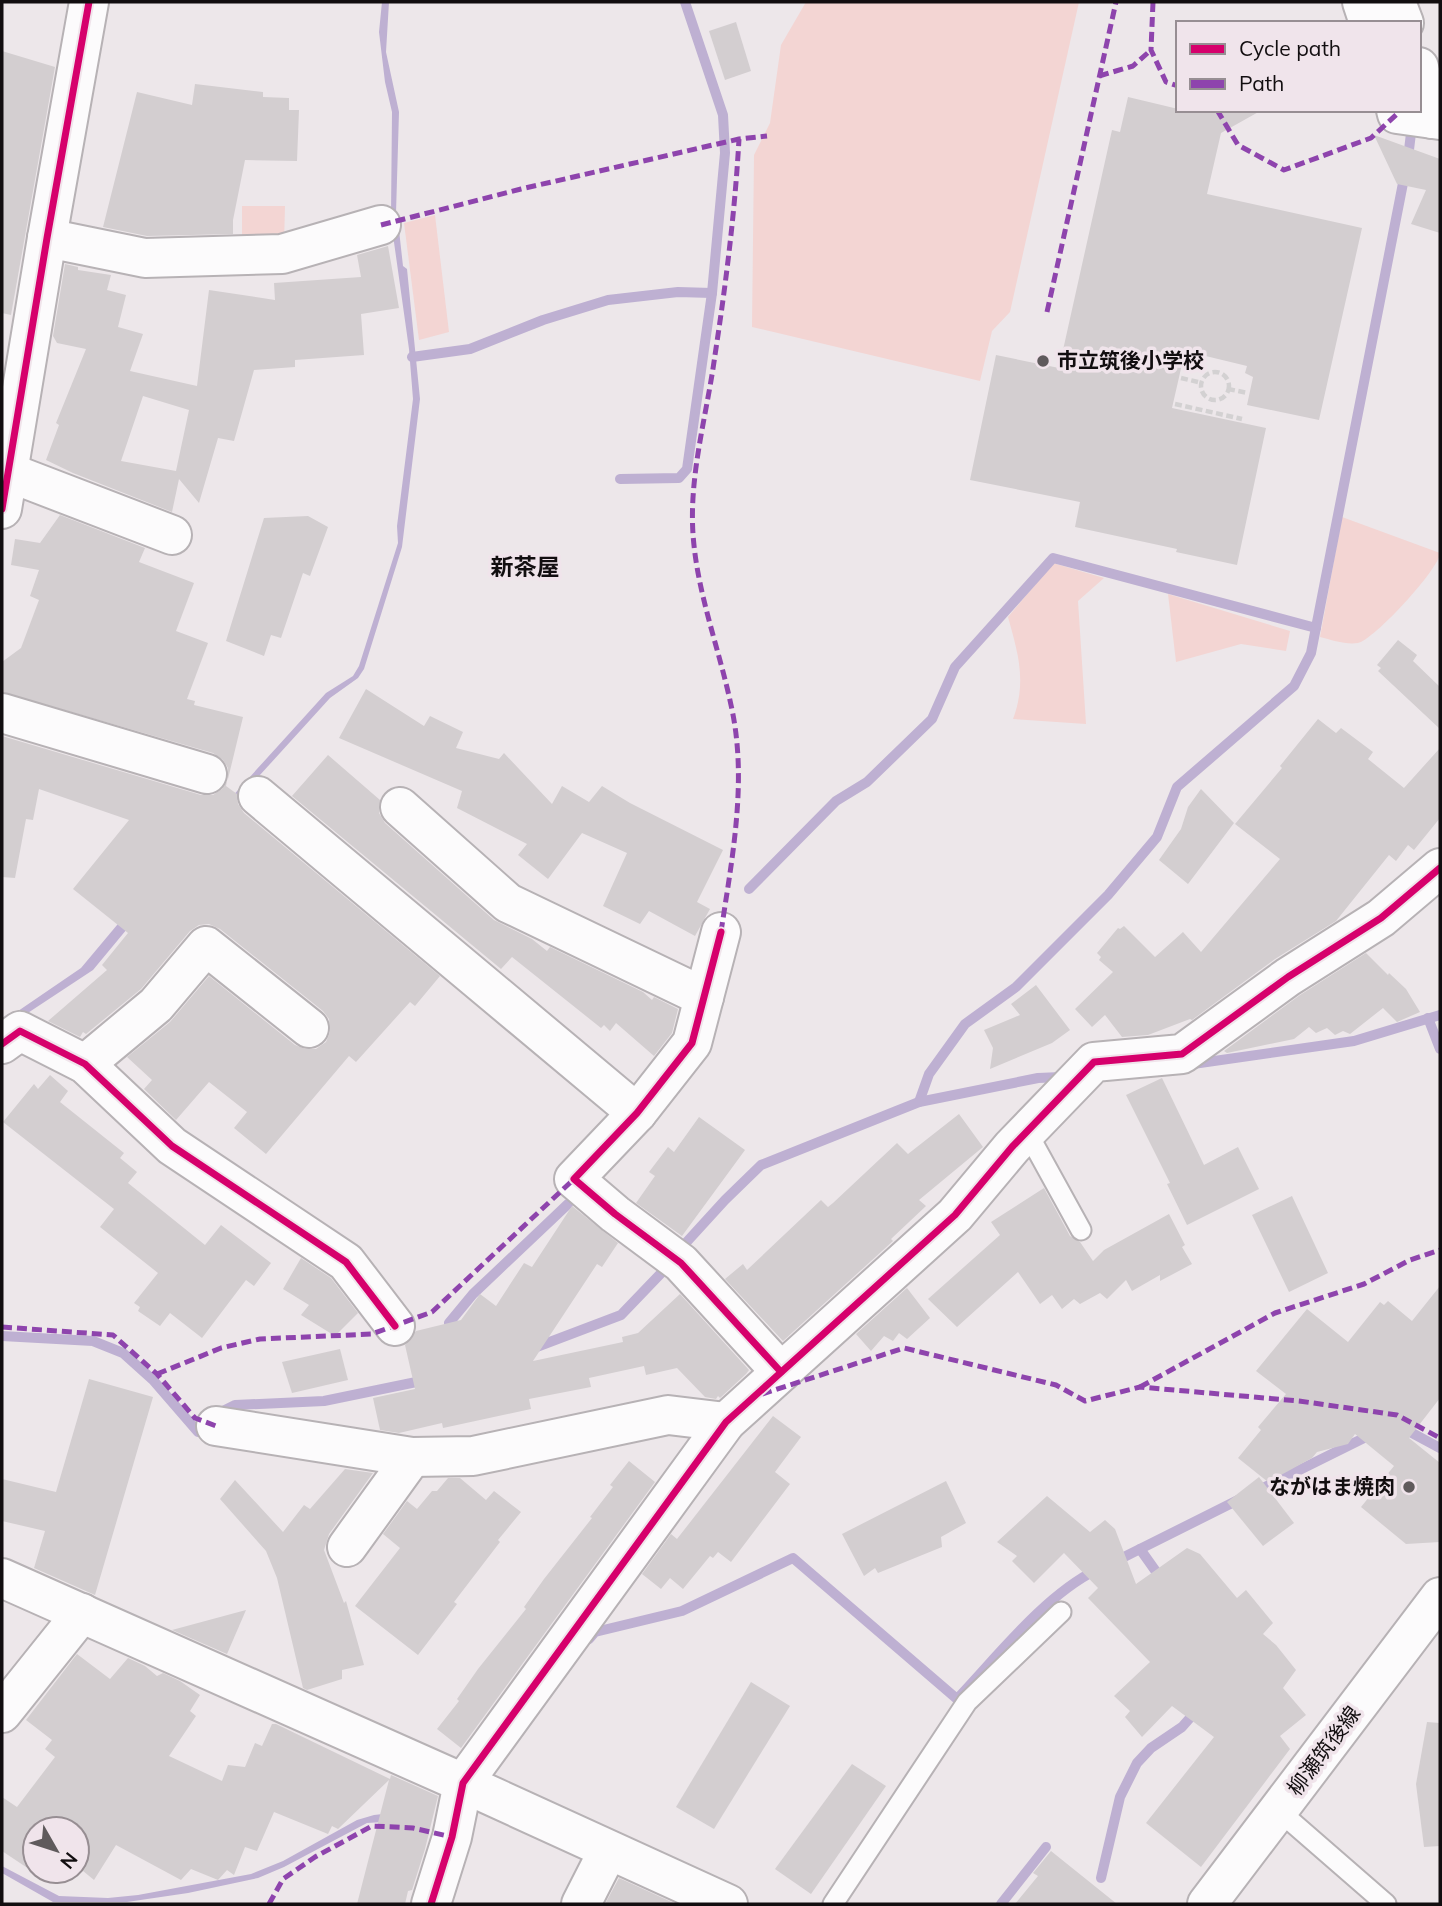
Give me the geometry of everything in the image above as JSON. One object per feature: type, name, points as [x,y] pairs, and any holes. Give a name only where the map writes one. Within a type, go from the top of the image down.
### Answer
[{"type":"street","points":[[2,509],[89,2]]},
{"type":"street","points":[[1362,2],[1368,21]]},
{"type":"street","points":[[1396,2],[1403,21]]},
{"type":"street","points":[[1421,92],[1423,116]]},
{"type":"street","points":[[47,238],[145,258],[282,254],[381,225]]},
{"type":"street","points":[[8,472],[172,535]]},
{"type":"street","points":[[2,713],[207,774]]},
{"type":"street","points":[[258,796],[637,1113]]},
{"type":"street","points":[[400,807],[508,903],[704,997]]},
{"type":"street","points":[[431,1904],[452,1837],[463,1783],[726,1422],[955,1214],[1027,1132],[1094,1062],[1182,1055],[1288,977],[1381,919],[1440,868]]},
{"type":"street","points":[[721,932],[692,1043],[637,1113],[574,1179],[615,1214],[681,1263],[781,1372]]},
{"type":"street","points":[[85,1064],[156,1005],[206,946],[309,1028]]},
{"type":"street","points":[[2,1044],[20,1031],[85,1064],[172,1146],[346,1262],[395,1326]]},
{"type":"street","points":[[216,1426],[412,1457],[473,1456],[668,1415],[726,1422]]},
{"type":"street","points":[[347,1546],[412,1457]]},
{"type":"street","points":[[2,1578],[728,1904]]},
{"type":"street","name":"柳瀬筑後線","points":[[1207,1904],[1440,1597]]},
{"type":"street","points":[[2,1713],[82,1613]]},
{"type":"street","points":[[581,1904],[608,1851]]},
{"type":"lane","points":[[1027,1132],[1080,1230]]},
{"type":"lane","points":[[833,1904],[967,1702],[1061,1612]]},
{"type":"lane","points":[[1279,1810],[1386,1904]]},
{"type":"path","points":[[1216,372],[1227,380],[1228,389],[1220,399],[1212,400],[1202,391],[1202,383],[1207,375],[1216,372]]},
{"type":"path","points":[[1181,378],[1202,383]]},
{"type":"path","points":[[1228,389],[1248,393]]},
{"type":"path","points":[[1175,404],[1242,419]]},
{"type":"shaded area","points":[[382,2],[389,2],[386,52],[399,112],[396,213],[391,214],[392,112],[379,32]]},
{"type":"shaded area","points":[[806,2],[1079,2],[1010,312],[992,331],[980,381],[752,327],[754,155],[770,123],[781,45]]},
{"type":"shaded area","points":[[242,206],[285,206],[284,244],[242,246]]},
{"type":"shaded area","points":[[435,215],[449,332],[419,340],[404,223]]},
{"type":"shaded area","points":[[392,228],[399,230],[403,266],[407,269],[420,399],[402,547],[364,669],[358,678],[330,698],[200,841],[93,970],[2,1030],[2,1022],[81,968],[169,863],[326,693],[353,676],[359,666],[398,543],[397,526],[413,399],[409,349]]},
{"type":"shaded area","points":[[1342,517],[1440,553],[1429,573],[1405,603],[1378,630],[1358,643],[1344,643],[1320,637]]},
{"type":"shaded area","points":[[1053,563],[1104,578],[1078,601],[1086,724],[1013,719],[1020,693],[1020,668],[1008,617]]},
{"type":"shaded area","points":[[1168,594],[1290,631],[1286,651],[1241,644],[1176,662]]},
{"type":"shaded area","points":[[392,1813],[400,1821],[367,1823],[258,1878],[188,1893],[127,1902],[53,1902],[23,1885],[38,1885],[59,1896],[108,1898],[251,1874],[283,1861],[357,1820]]},
{"type":"shaded area","points":[[2,1866],[21,1876],[21,1884],[2,1873]]},
{"type":"building","points":[[736,22],[751,71],[725,80],[709,31]]},
{"type":"building","points":[[2,51],[55,67],[11,315],[2,313]]},
{"type":"building","points":[[195,84],[263,92],[263,97],[289,98],[289,110],[299,110],[297,161],[245,160],[233,220],[233,234],[147,236],[103,227],[137,92],[192,105]]},
{"type":"building","points":[[1128,97],[1176,108],[1176,112],[1258,112],[1221,133],[1207,194],[1362,228],[1319,420],[1247,405],[1253,377],[1245,373],[1247,366],[1185,351],[1172,408],[1266,428],[1237,565],[1075,527],[1080,502],[970,480],[996,355],[1059,368],[1112,130],[1120,132]]},
{"type":"building","points":[[1374,135],[1440,159],[1440,233],[1411,224],[1426,190],[1397,184]]},
{"type":"building","points":[[388,246],[399,308],[361,314],[364,355],[295,360],[295,367],[254,370],[234,441],[218,438],[199,503],[179,479],[172,512],[46,460],[59,425],[56,423],[86,349],[57,343],[53,336],[65,264],[78,267],[78,270],[111,275],[107,290],[126,295],[118,327],[143,334],[130,371],[197,386],[209,290],[275,300],[274,283],[361,277],[357,255]],"holes":[[[143,396],[189,410],[176,471],[121,461]]]},
{"type":"building","points":[[60,515],[145,548],[139,562],[194,583],[176,631],[208,643],[187,699],[195,701],[194,705],[243,717],[228,779],[228,768],[223,760],[213,753],[2,692],[2,662],[21,648],[39,600],[30,596],[39,570],[11,565],[15,539],[40,543]]},
{"type":"building","points":[[308,516],[328,527],[310,576],[303,573],[281,638],[271,635],[264,656],[226,641],[264,518]]},
{"type":"building","points":[[1398,640],[1417,655],[1413,661],[1440,687],[1440,729],[1378,671],[1381,668],[1377,665]]},
{"type":"building","points":[[366,689],[424,726],[430,716],[463,732],[456,748],[499,759],[504,753],[552,804],[562,786],[589,802],[602,786],[723,850],[697,902],[710,909],[695,936],[649,911],[640,924],[603,906],[627,853],[582,833],[548,879],[518,855],[527,844],[457,808],[462,791],[339,738]]},
{"type":"building","points":[[1318,719],[1336,733],[1341,728],[1373,752],[1368,759],[1404,788],[1440,748],[1440,818],[1414,850],[1408,845],[1396,861],[1389,855],[1336,921],[1275,959],[1192,1020],[1148,1035],[1122,1037],[1105,1015],[1092,1027],[1075,1009],[1113,972],[1099,960],[1101,957],[1097,953],[1118,928],[1124,926],[1155,957],[1183,932],[1201,952],[1280,859],[1235,824],[1282,768],[1280,766]]},
{"type":"building","points":[[2,736],[201,795],[213,795],[222,789],[227,781],[226,786],[237,794],[238,804],[244,813],[440,976],[415,1006],[410,1002],[356,1062],[349,1056],[266,1154],[234,1128],[247,1112],[209,1082],[176,1120],[144,1089],[152,1080],[127,1057],[170,1022],[209,976],[295,1045],[305,1049],[316,1049],[326,1042],[330,1032],[329,1019],[323,1011],[220,929],[209,924],[199,925],[190,931],[141,989],[86,1034],[83,1032],[80,1037],[48,1021],[107,970],[102,965],[128,933],[73,889],[129,820],[39,789],[33,820],[26,819],[15,878],[2,877]]},
{"type":"building","points":[[328,755],[380,800],[379,813],[385,823],[494,920],[532,939],[547,951],[550,947],[643,992],[652,1000],[654,997],[678,1009],[672,1033],[654,1056],[616,1023],[610,1031],[604,1025],[601,1028],[512,957],[501,969],[292,796]]},
{"type":"building","points":[[1201,789],[1234,823],[1188,884],[1159,860],[1181,829],[1188,807]]},
{"type":"building","points":[[1366,953],[1406,989],[1420,1012],[1397,1022],[1383,1008],[1350,1034],[1343,1031],[1335,1035],[1327,1028],[1316,1033],[1309,1027],[1294,1039],[1227,1053],[1224,1051],[1300,995]]},
{"type":"building","points":[[1036,985],[1070,1030],[1052,1043],[990,1069],[993,1048],[984,1030],[1020,1015],[1011,1004]]},
{"type":"building","points":[[50,1075],[68,1091],[60,1102],[124,1153],[120,1158],[137,1172],[128,1183],[205,1245],[221,1225],[271,1263],[254,1286],[246,1280],[202,1338],[170,1313],[160,1326],[138,1311],[140,1307],[134,1303],[158,1273],[100,1227],[114,1209],[3,1122],[34,1084],[38,1089]]},
{"type":"building","points":[[1162,1078],[1204,1165],[1238,1147],[1259,1189],[1187,1225],[1167,1184],[1170,1183],[1126,1095]]},
{"type":"building","points":[[959,1114],[983,1147],[919,1200],[926,1206],[891,1239],[893,1241],[783,1341],[725,1279],[743,1264],[747,1270],[821,1200],[828,1207],[897,1143],[908,1154]]},
{"type":"building","points":[[699,1117],[745,1150],[682,1236],[636,1203],[655,1176],[649,1172],[668,1147],[674,1152]]},
{"type":"building","points":[[1044,1188],[1070,1236],[1080,1242],[1093,1261],[1104,1250],[1169,1214],[1192,1264],[1160,1281],[1160,1275],[1132,1291],[1126,1280],[1107,1299],[1100,1293],[1080,1304],[1074,1299],[1062,1309],[1052,1295],[1040,1304],[1018,1272],[957,1327],[928,1299],[1000,1235],[991,1222]]},
{"type":"building","points":[[1292,1196],[1328,1273],[1289,1292],[1252,1215]]},
{"type":"building","points":[[572,1206],[618,1243],[602,1267],[597,1264],[533,1361],[623,1342],[622,1337],[638,1333],[680,1294],[749,1370],[746,1374],[716,1399],[705,1397],[677,1368],[646,1375],[644,1366],[589,1378],[591,1387],[529,1399],[531,1409],[443,1428],[442,1423],[399,1433],[380,1430],[373,1398],[415,1389],[405,1345],[416,1331],[461,1320],[480,1294],[496,1306],[524,1263],[532,1267]]},
{"type":"building","points":[[301,1258],[331,1278],[358,1313],[335,1336],[301,1315],[309,1305],[283,1289]]},
{"type":"building","points":[[1440,1286],[1440,1398],[1409,1438],[1440,1463],[1440,1542],[1406,1544],[1361,1507],[1394,1466],[1355,1434],[1348,1444],[1317,1452],[1312,1458],[1268,1482],[1238,1458],[1261,1430],[1258,1427],[1286,1394],[1256,1371],[1307,1309],[1348,1342],[1380,1302],[1384,1305],[1388,1301],[1412,1321]]},
{"type":"building","points":[[907,1288],[930,1318],[907,1339],[899,1333],[893,1341],[884,1336],[871,1351],[856,1334]]},
{"type":"building","points":[[340,1349],[348,1380],[292,1393],[282,1362]]},
{"type":"building","points":[[89,1379],[153,1397],[95,1595],[34,1568],[45,1531],[2,1521],[2,1479],[56,1492]]},
{"type":"building","points":[[773,1416],[801,1437],[775,1472],[790,1484],[731,1562],[718,1552],[713,1558],[710,1556],[683,1589],[670,1578],[661,1589],[642,1574],[671,1534],[677,1539]]},
{"type":"building","points":[[629,1461],[655,1482],[461,1748],[437,1729],[459,1701],[457,1699],[478,1669],[526,1609],[524,1607],[544,1579],[592,1518],[590,1517],[613,1487],[610,1485]]},
{"type":"building","points":[[345,1469],[373,1473],[329,1534],[324,1550],[344,1603],[346,1601],[364,1665],[342,1670],[342,1679],[307,1690],[303,1688],[277,1578],[266,1551],[220,1499],[235,1480],[283,1532],[304,1505],[310,1509]]},
{"type":"building","points":[[1259,1477],[1294,1523],[1263,1546],[1227,1502]]},
{"type":"building","points":[[448,1478],[460,1478],[486,1500],[494,1491],[521,1512],[498,1540],[500,1542],[454,1602],[457,1604],[418,1655],[355,1606],[400,1548],[383,1534],[407,1501],[417,1509],[432,1491],[437,1491]]},
{"type":"building","points":[[946,1481],[966,1523],[941,1537],[942,1547],[878,1573],[875,1568],[864,1576],[842,1534]]},
{"type":"building","points":[[1047,1496],[1090,1532],[1105,1520],[1115,1529],[1136,1584],[1187,1548],[1200,1554],[1237,1598],[1246,1590],[1273,1623],[1263,1634],[1276,1645],[1296,1670],[1283,1688],[1306,1715],[1280,1736],[1290,1749],[1201,1867],[1146,1823],[1214,1737],[1172,1706],[1142,1737],[1125,1717],[1130,1711],[1114,1696],[1150,1662],[1088,1598],[1098,1588],[1064,1553],[1034,1583],[1012,1561],[1017,1556],[997,1542]]},
{"type":"building","points":[[246,1610],[227,1654],[172,1630]]},
{"type":"building","points":[[77,1654],[110,1679],[128,1658],[145,1666],[157,1676],[163,1673],[200,1695],[190,1711],[196,1716],[169,1756],[222,1781],[228,1765],[245,1767],[255,1743],[262,1746],[272,1724],[276,1724],[390,1779],[391,1775],[438,1796],[412,1890],[408,1891],[405,1904],[357,1904],[389,1780],[338,1829],[332,1826],[328,1834],[274,1812],[257,1851],[245,1847],[234,1875],[227,1870],[218,1880],[191,1869],[181,1880],[116,1845],[94,1880],[91,1878],[91,1815],[21,1815],[21,1864],[2,1851],[2,1797],[17,1807],[55,1757],[45,1749],[52,1740],[26,1720]]},
{"type":"building","points":[[751,1682],[790,1706],[714,1829],[676,1807]]},
{"type":"building","points":[[1427,1722],[1440,1723],[1440,1846],[1424,1847],[1416,1784]]},
{"type":"building","points":[[852,1764],[886,1786],[811,1894],[775,1869]]},
{"type":"building","points":[[1051,1851],[1117,1904],[1015,1904],[1038,1876],[1033,1873]]},
{"type":"building","points":[[619,1878],[676,1904],[605,1904]]},
{"type":"waterway","points":[[620,479],[679,478],[687,469],[712,293],[725,153],[723,115],[685,2]]},
{"type":"waterway","points":[[1408,158],[1412,125]]},
{"type":"waterway","points":[[919,1102],[929,1074],[965,1024],[1016,987],[1108,895],[1157,837],[1177,787],[1294,686],[1311,653],[1405,173]]},
{"type":"waterway","points":[[412,357],[470,349],[543,320],[608,300],[678,292],[712,293]]},
{"type":"waterway","points":[[749,889],[836,801],[867,782],[932,719],[955,667],[1053,558],[1316,628]]},
{"type":"waterway","points":[[1193,1064],[1354,1041],[1440,1015]]},
{"type":"waterway","points":[[1428,1018],[1440,1049]]},
{"type":"waterway","points":[[683,1246],[761,1165],[919,1102],[1038,1078],[1061,1077]]},
{"type":"waterway","points":[[455,1333],[449,1323],[473,1294],[568,1204]]},
{"type":"waterway","points":[[534,1348],[621,1315],[667,1267]]},
{"type":"waterway","points":[[2,1336],[93,1341],[123,1353],[153,1380],[198,1432],[207,1431]]},
{"type":"waterway","points":[[223,1411],[235,1405],[324,1401],[426,1380]]},
{"type":"waterway","points":[[1401,1427],[1440,1448]]},
{"type":"waterway","points":[[1257,1491],[1372,1434]]},
{"type":"waterway","points":[[1116,1561],[1240,1499]]},
{"type":"waterway","points":[[1140,1549],[1162,1580]]},
{"type":"waterway","points":[[589,1639],[595,1632],[682,1611],[793,1558],[957,1699],[1040,1611],[1077,1581],[1096,1570]]},
{"type":"waterway","points":[[1101,1878],[1120,1797],[1137,1763],[1151,1748],[1182,1727],[1197,1710]]},
{"type":"waterway","points":[[1001,1904],[1046,1847]]},
{"type":"marked path","points":[[1047,312],[1116,2]]},
{"type":"marked path","points":[[1153,2],[1151,50],[1166,82],[1176,85]]},
{"type":"marked path","points":[[1099,76],[1133,66],[1151,50]]},
{"type":"marked path","points":[[1218,112],[1238,145],[1284,170],[1371,138],[1397,114]]},
{"type":"marked path","points":[[381,225],[521,189],[739,139],[767,136]]},
{"type":"marked path","points":[[721,932],[736,819],[736,733],[699,578],[692,512],[696,467],[726,274],[739,139]]},
{"type":"marked path","points":[[157,1374],[221,1348],[260,1339],[372,1334],[432,1312],[574,1179]]},
{"type":"marked path","points":[[1140,1387],[1275,1313],[1364,1284],[1410,1260],[1440,1250]]},
{"type":"marked path","points":[[2,1327],[113,1335],[157,1374],[195,1418],[216,1426]]},
{"type":"marked path","points":[[762,1394],[904,1348],[1056,1385],[1085,1401],[1140,1387],[1299,1401],[1397,1415],[1440,1438]]},
{"type":"marked path","points":[[269,1904],[283,1879],[315,1857],[372,1826],[413,1828],[452,1837]]},
{"type":"cycle path","points":[[2,509],[89,2]]},
{"type":"cycle path","points":[[431,1904],[452,1837],[463,1783],[726,1422],[955,1215],[1012,1147],[1094,1062],[1182,1054],[1288,977],[1381,918],[1440,868]]},
{"type":"cycle path","points":[[721,932],[692,1043],[637,1113],[574,1179],[615,1214],[681,1263],[781,1372]]},
{"type":"cycle path","points":[[2,1044],[20,1031],[85,1064],[172,1146],[346,1262],[395,1326]]},
{"type":"place","name":"市立筑後小学校","points":[[1043,361]]},
{"type":"place","name":"ながはま焼肉","points":[[1409,1487]]},
{"type":"district","name":"新茶屋","points":[[525,567]]}]
